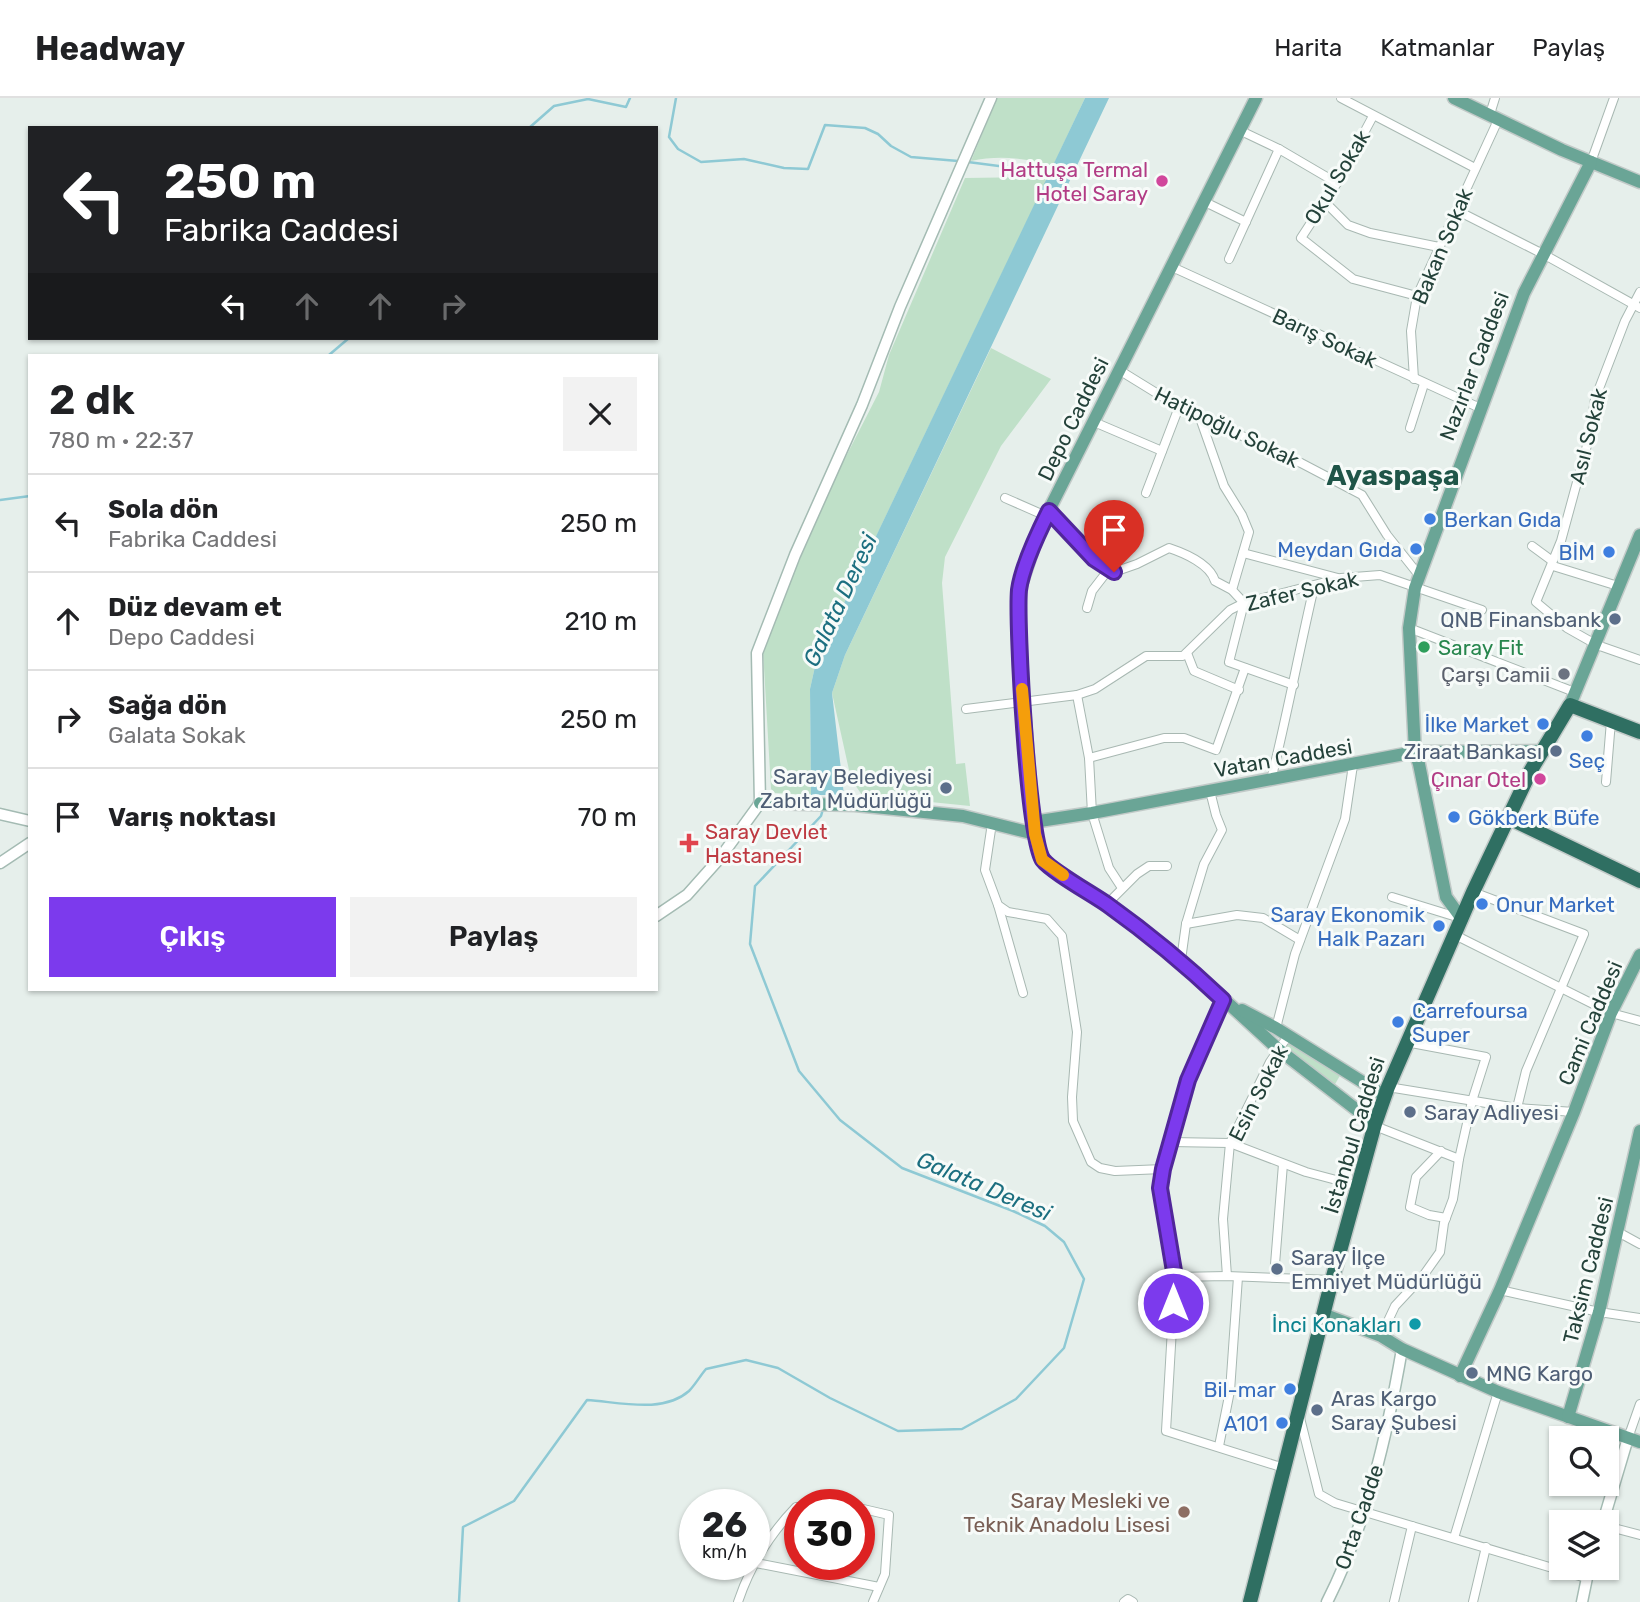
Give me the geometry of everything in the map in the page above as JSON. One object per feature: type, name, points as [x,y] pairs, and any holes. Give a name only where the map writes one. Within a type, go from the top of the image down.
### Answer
[{"type":"highway","points":[[1640,732],[1611,722],[1573,699],[1542,751],[1509,818],[1640,881]]},
{"type":"highway","name":"İstanbul Caddesi","points":[[1250,1602],[1332,1280],[1375,1125],[1406,1042],[1509,818]]},
{"type":"main road","name":"Depo Caddesi","points":[[1223,1000],[1181,960],[1107,904],[1042,860],[1034,828],[1018,635],[1020,588],[1048,514],[1256,98]]},
{"type":"main road","points":[[1454,98],[1640,182]]},
{"type":"main road","name":"Nazırlar Caddesi","points":[[1462,919],[1446,897],[1415,752],[1409,628],[1415,588],[1524,293],[1591,162]]},
{"type":"main road","points":[[1573,699],[1640,535]]},
{"type":"main road","name":"Vatan Caddesi","points":[[760,803],[837,804],[963,816],[1034,828],[1092,813],[1415,752],[1542,751]]},
{"type":"main road","name":"Cami Caddesi","points":[[1460,1376],[1500,1290],[1574,1112],[1611,1013],[1640,955]]},
{"type":"main road","points":[[1223,1000],[1387,1092]]},
{"type":"main road","points":[[1223,1000],[1278,1049],[1375,1125]]},
{"type":"main road","name":"Taksim Caddesi","points":[[1568,1417],[1599,1312],[1637,1158],[1640,1131]]},
{"type":"main road","points":[[1324,1314],[1381,1336],[1402,1349],[1498,1392],[1634,1440]]},
{"type":"street","points":[[658,915],[687,895],[720,858],[760,803],[757,653],[795,555],[862,405],[990,98]]},
{"type":"street","points":[[1341,98],[1475,168]]},
{"type":"street","name":"Bakan Sokak","points":[[1414,379],[1411,331],[1417,296],[1475,168],[1494,116],[1495,98]]},
{"type":"street","points":[[1591,162],[1614,98]]},
{"type":"street","name":"Okul Sokak","points":[[1373,116],[1337,183],[1301,238],[1353,279],[1417,296]]},
{"type":"street","points":[[1239,130],[1279,149],[1337,183]]},
{"type":"street","points":[[1229,259],[1279,149]]},
{"type":"street","points":[[1203,201],[1246,222]]},
{"type":"street","points":[[1325,202],[1348,225],[1370,233],[1439,247]]},
{"type":"street","points":[[1457,210],[1544,254],[1636,306]]},
{"type":"street","name":"Barış Sokak","points":[[1170,266],[1480,408]]},
{"type":"street","name":"Asıl Sokak","points":[[1597,645],[1567,628],[1536,602],[1562,541],[1589,438],[1595,398],[1640,292]]},
{"type":"street","name":"Hatipoğlu Sokak","points":[[1119,370],[1200,418],[1301,463],[1362,495],[1387,535],[1418,575]]},
{"type":"street","points":[[1410,428],[1424,384]]},
{"type":"street","points":[[1146,494],[1179,407]]},
{"type":"street","points":[[1200,418],[1224,486],[1249,532],[1232,590]]},
{"type":"street","points":[[1094,422],[1162,451]]},
{"type":"street","points":[[1005,498],[1048,514],[1094,559],[1114,572],[1137,565],[1169,548],[1185,554],[1213,574],[1215,581],[1232,590],[1244,603],[1229,662],[1294,685]]},
{"type":"street","points":[[1532,546],[1551,560],[1553,566],[1618,586]]},
{"type":"street","points":[[1243,554],[1341,578]]},
{"type":"street","points":[[1087,608],[1092,591],[1109,569]]},
{"type":"street","name":"Zafer Sokak","points":[[1187,653],[1230,610],[1244,603],[1341,578],[1380,575],[1482,610]]},
{"type":"street","points":[[1271,780],[1314,587]]},
{"type":"street","points":[[1409,628],[1573,699]]},
{"type":"street","points":[[1597,645],[1640,660]]},
{"type":"street","points":[[966,709],[1077,695],[1095,689],[1146,656],[1183,656],[1187,653],[1194,671],[1238,690]]},
{"type":"street","points":[[1089,758],[1164,738],[1184,738],[1216,750],[1245,668]]},
{"type":"street","points":[[1077,695],[1089,758],[1092,813],[1109,868],[1122,888]]},
{"type":"street","points":[[1606,782],[1611,722]]},
{"type":"street","points":[[1276,1028],[1300,940],[1345,819],[1353,765]]},
{"type":"street","points":[[1181,960],[1186,924],[1204,864],[1222,830],[1210,791]]},
{"type":"street","points":[[0,814],[28,821]]},
{"type":"street","points":[[992,823],[985,870],[1023,992]]},
{"type":"street","points":[[0,863],[28,844]]},
{"type":"street","points":[[1107,904],[1137,874],[1149,866],[1167,866]]},
{"type":"street","points":[[1473,892],[1584,934],[1526,1071],[1517,1108]]},
{"type":"street","points":[[1392,897],[1462,919]]},
{"type":"street","points":[[998,905],[1008,912],[1047,919],[1062,936],[1077,1032],[1073,1121],[1091,1162],[1100,1168],[1115,1171],[1163,1169]]},
{"type":"street","points":[[1186,924],[1237,915],[1250,916],[1263,918],[1300,940]]},
{"type":"street","points":[[1455,935],[1611,1013],[1640,1021]]},
{"type":"street","points":[[1223,1000],[1188,1080],[1160,1188],[1175,1277],[1166,1431],[1284,1468]]},
{"type":"street","name":"Esin Sokak","points":[[1227,1276],[1223,1219],[1230,1143],[1278,1049],[1288,1036]]},
{"type":"street","points":[[1381,1336],[1395,1306],[1423,1276],[1440,1252],[1472,1101],[1486,1057],[1406,1042]]},
{"type":"street","points":[[1387,1092],[1574,1112]]},
{"type":"street","points":[[1375,1125],[1459,1159]]},
{"type":"street","points":[[1170,1142],[1230,1143],[1283,1164],[1359,1186]]},
{"type":"street","points":[[1441,1151],[1416,1177],[1410,1207],[1446,1218]]},
{"type":"street","points":[[1274,1277],[1283,1164]]},
{"type":"street","points":[[1618,1232],[1640,1244]]},
{"type":"street","points":[[1175,1277],[1332,1280]]},
{"type":"street","points":[[1219,1446],[1230,1391],[1238,1277]]},
{"type":"street","points":[[1500,1290],[1599,1312],[1640,1318]]},
{"type":"street","name":"Orta Cadde","points":[[1330,1599],[1363,1513],[1391,1414],[1402,1349]]},
{"type":"street","points":[[1454,1538],[1498,1392]]},
{"type":"street","points":[[1610,1510],[1634,1440],[1640,1404]]},
{"type":"street","points":[[1299,1415],[1319,1494],[1363,1513],[1549,1563]]},
{"type":"street","points":[[873,1602],[885,1574],[889,1515],[875,1512]]},
{"type":"street","points":[[770,1539],[784,1520]]},
{"type":"street","points":[[1394,1602],[1412,1527]]},
{"type":"street","points":[[1619,1528],[1640,1535]]},
{"type":"street","points":[[1473,1602],[1486,1547]]},
{"type":"street","points":[[770,1566],[879,1587]]},
{"type":"street","points":[[738,1602],[746,1580]]},
{"type":"street","points":[[1582,1602],[1587,1580]]},
{"type":"street","points":[[1125,1602],[1128,1599],[1133,1602]]},
{"type":"green space","points":[[997,98],[1085,98],[1053,166],[1012,158],[971,161]]},
{"type":"green space","points":[[1044,177],[1046,181],[816,662],[810,689],[811,795],[775,793],[771,789],[763,650],[837,474],[879,392],[889,355],[965,178]]},
{"type":"green space","points":[[991,348],[1051,379],[1001,446],[945,557],[942,583],[956,764],[965,763],[970,806],[862,795],[851,779],[832,693],[845,655]]},
{"type":"green space","points":[[1290,1041],[1342,1072],[1334,1086],[1286,1047]]},
{"type":"water","points":[[1085,98],[1109,98],[845,655],[832,693],[844,795],[811,795],[810,689],[816,662]]},
{"type":"waterway","points":[[531,126],[554,106],[588,99],[626,107],[630,98]]},
{"type":"waterway","points":[[676,98],[669,137],[678,149],[701,162],[744,159],[784,168],[808,169],[825,125],[865,128],[911,157],[958,161]]},
{"type":"waterway","points":[[968,162],[1052,173]]},
{"type":"waterway","points":[[330,354],[347,340]]},
{"type":"waterway","points":[[0,500],[28,496]]},
{"type":"waterway","name":"Galata Deresi","points":[[459,1602],[463,1527],[514,1501],[587,1400],[640,1405],[667,1402],[689,1391],[706,1369],[746,1360],[778,1368],[830,1398],[898,1431],[962,1429],[1016,1399],[1064,1348],[1084,1279],[1064,1242],[1045,1226],[1013,1211],[902,1168],[840,1120],[799,1071],[750,944],[755,886],[821,816],[823,809]]},
{"type":"slow traffic","points":[[1022,689],[1035,834],[1042,860],[1063,875]]},
{"type":"place","name":"Hattuşa Termal Hotel Saray","points":[[1162,181]]},
{"type":"place","name":"Berkan Gıda","points":[[1430,519]]},
{"type":"place","name":"Meydan Gıda","points":[[1416,549]]},
{"type":"place","name":"BİM","points":[[1609,552]]},
{"type":"place","name":"QNB Finansbank","points":[[1615,619]]},
{"type":"place","name":"Saray Fit","points":[[1424,647]]},
{"type":"place","name":"Çarşı Camii","points":[[1564,674]]},
{"type":"place","name":"İlke Market","points":[[1543,724]]},
{"type":"place","name":"Seç","points":[[1587,736]]},
{"type":"place","name":"Ziraat Bankası","points":[[1556,751]]},
{"type":"place","name":"Çınar Otel","points":[[1540,779]]},
{"type":"place","name":"Saray Belediyesi Zabıta Müdürlüğü","points":[[946,788]]},
{"type":"place","name":"Gökberk Büfe","points":[[1454,817]]},
{"type":"place","name":"Saray Devlet Hastanesi","points":[[689,843]]},
{"type":"place","name":"Onur Market","points":[[1482,904]]},
{"type":"place","name":"Saray Ekonomik Halk Pazarı","points":[[1439,926]]},
{"type":"place","name":"Carrefoursa Super","points":[[1398,1022]]},
{"type":"place","name":"Saray Adliyesi","points":[[1410,1112]]},
{"type":"place","name":"Saray İlçe Emniyet Müdürlüğü","points":[[1277,1269]]},
{"type":"place","name":"İnci Konakları","points":[[1415,1324]]},
{"type":"place","name":"MNG Kargo","points":[[1472,1373]]},
{"type":"place","name":"Bil-mar","points":[[1290,1389]]},
{"type":"place","name":"Aras Kargo Saray Şubesi","points":[[1317,1410]]},
{"type":"place","name":"A101","points":[[1282,1423]]},
{"type":"place","name":"Saray Mesleki ve Teknik Anadolu Lisesi","points":[[1184,1512]]},
{"type":"district","name":"Ayaspaşa","points":[[1393,475]]},
{"type":"route","points":[[1114,572],[1094,559],[1049,511],[1040,528],[1020,588],[1018,635],[1035,834],[1042,860],[1107,904],[1181,960],[1223,1000],[1188,1080],[1163,1169],[1160,1188],[1175,1277],[1173,1303]]}]
